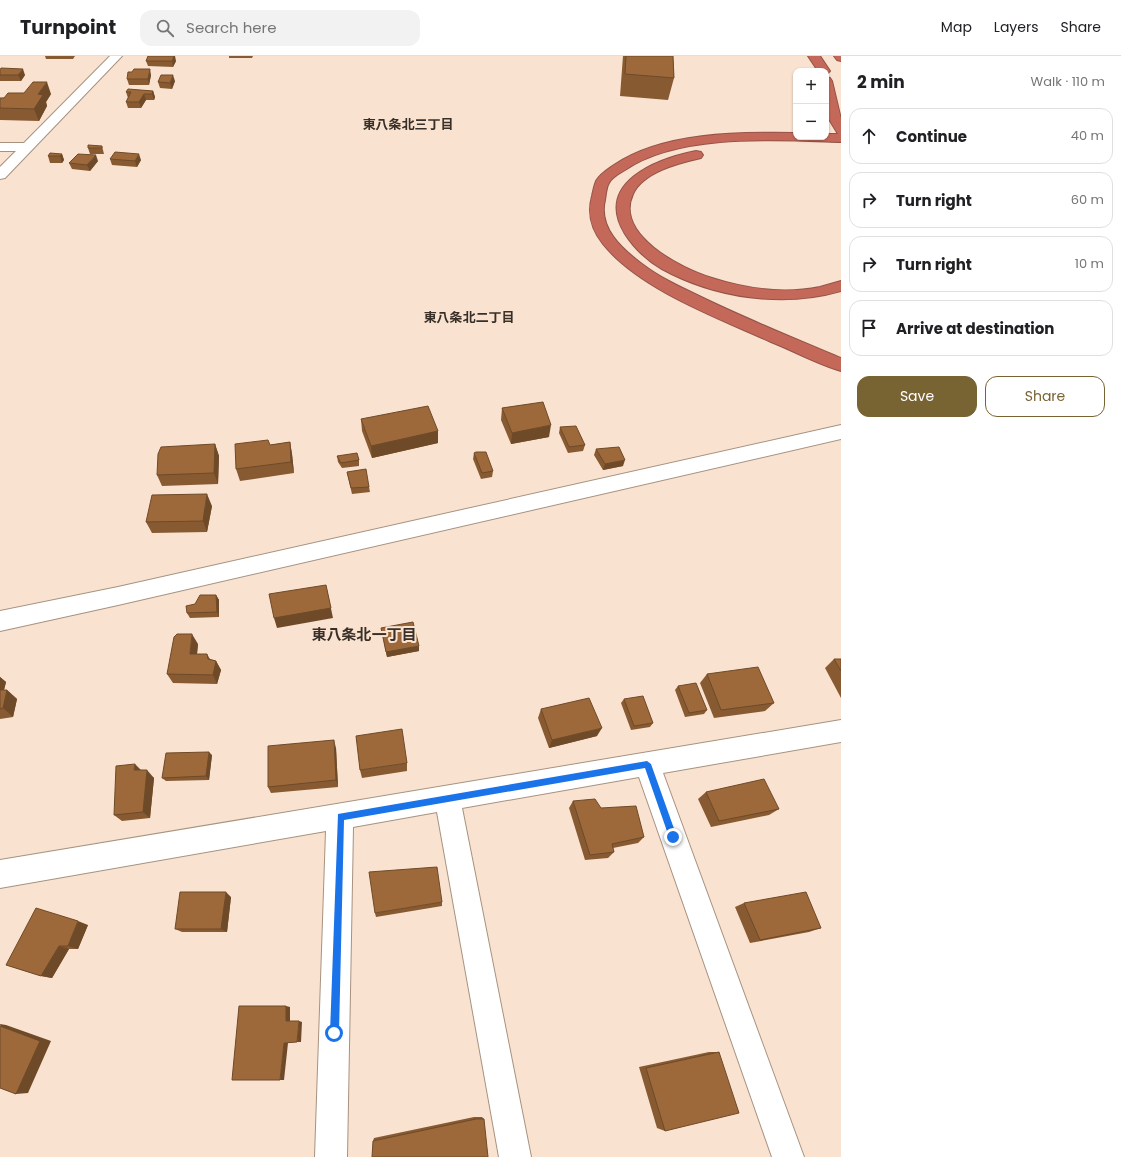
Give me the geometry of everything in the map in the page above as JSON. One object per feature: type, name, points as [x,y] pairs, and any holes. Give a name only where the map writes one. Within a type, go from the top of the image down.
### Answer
[{"type":"highway","points":[[814,56],[822,68]]},
{"type":"highway","points":[[829,79],[841,97]]},
{"type":"highway","points":[[829,94],[833,116],[841,131]]},
{"type":"highway","points":[[841,138],[746,137],[677,144],[643,154],[620,165],[603,182],[596,203],[596,220],[607,241],[628,261],[652,279],[741,322],[841,365]]},
{"type":"highway","points":[[841,149],[760,149],[692,155],[669,162],[642,177],[634,184],[626,195],[623,206],[630,231],[638,241],[666,264],[690,276],[742,291],[769,294],[816,292],[841,286]]},
{"type":"street","points":[[0,175],[116,56]]},
{"type":"street","points":[[0,147],[27,146]]},
{"type":"street","points":[[0,621],[118,596],[841,432]]},
{"type":"street","points":[[0,874],[841,731]]},
{"type":"street","points":[[647,764],[788,1157]]},
{"type":"street","points":[[447,798],[514,1157]]},
{"type":"street","points":[[330,1157],[340,816]]},
{"type":"building","points":[[148,56],[174,56],[172,61],[146,61]]},
{"type":"building","points":[[626,56],[673,56],[674,78],[625,74]]},
{"type":"building","points":[[1,68],[23,69],[18,75],[0,75]]},
{"type":"building","points":[[134,69],[150,69],[148,79],[127,79],[128,72],[132,72]]},
{"type":"building","points":[[161,75],[173,75],[170,83],[158,82]]},
{"type":"building","points":[[33,82],[47,82],[38,94],[43,95],[34,109],[0,108],[0,98],[4,98],[8,93],[24,93]]},
{"type":"building","points":[[128,89],[153,91],[152,94],[144,94],[139,102],[126,102],[131,92],[126,92]]},
{"type":"building","points":[[88,145],[102,146],[102,148],[88,148]]},
{"type":"building","points":[[115,152],[139,154],[135,161],[110,159]]},
{"type":"building","points":[[50,153],[62,154],[60,156],[48,156]]},
{"type":"building","points":[[78,154],[96,155],[87,165],[69,163]]},
{"type":"building","points":[[543,402],[551,425],[512,433],[502,408]]},
{"type":"building","points":[[428,406],[438,431],[371,446],[361,419]]},
{"type":"building","points":[[576,426],[585,445],[569,447],[560,427]]},
{"type":"building","points":[[268,440],[270,445],[290,442],[291,462],[236,469],[235,444]]},
{"type":"building","points":[[215,444],[214,473],[157,475],[158,454],[161,447]]},
{"type":"building","points":[[619,447],[625,460],[605,464],[596,449]]},
{"type":"building","points":[[486,452],[493,471],[482,473],[474,453]]},
{"type":"building","points":[[357,453],[359,460],[341,463],[337,456]]},
{"type":"building","points":[[366,469],[369,487],[351,488],[347,472]]},
{"type":"building","points":[[207,494],[203,521],[146,522],[152,495]]},
{"type":"building","points":[[326,585],[331,608],[274,618],[269,594]]},
{"type":"building","points":[[200,595],[216,595],[217,612],[187,613],[186,606],[195,604]]},
{"type":"building","points":[[413,622],[419,646],[386,652],[381,628]]},
{"type":"building","points":[[177,634],[192,634],[190,654],[207,654],[208,659],[216,661],[213,675],[167,674],[174,637]]},
{"type":"building","points":[[834,659],[841,659],[841,671]]},
{"type":"building","points":[[758,667],[774,703],[721,710],[707,674]]},
{"type":"building","points":[[696,683],[707,710],[689,713],[678,686]]},
{"type":"building","points":[[0,690],[7,690],[3,708],[0,709]]},
{"type":"building","points":[[643,696],[653,723],[634,726],[624,699]]},
{"type":"building","points":[[589,698],[602,728],[552,740],[541,709]]},
{"type":"building","points":[[402,729],[407,763],[360,770],[356,736]]},
{"type":"building","points":[[334,740],[336,780],[268,787],[268,746]]},
{"type":"building","points":[[209,752],[206,776],[162,778],[166,753]]},
{"type":"building","points":[[135,764],[134,770],[147,770],[143,812],[114,815],[116,766]]},
{"type":"building","points":[[764,779],[779,809],[719,821],[706,792]]},
{"type":"building","points":[[595,799],[601,808],[636,806],[644,837],[612,844],[614,852],[590,855],[573,801]]},
{"type":"building","points":[[437,867],[442,902],[375,913],[369,872]]},
{"type":"building","points":[[180,892],[226,892],[221,929],[175,929]]},
{"type":"building","points":[[806,892],[821,928],[760,940],[744,903]]},
{"type":"building","points":[[36,908],[78,921],[68,946],[59,946],[41,976],[6,965]]},
{"type":"building","points":[[239,1006],[286,1006],[286,1021],[299,1021],[297,1042],[284,1043],[280,1080],[232,1080]]},
{"type":"building","points":[[0,1026],[40,1041],[16,1094],[0,1088]]},
{"type":"building","points":[[719,1052],[739,1113],[665,1131],[646,1068]]},
{"type":"building","points":[[476,1119],[484,1119],[488,1157],[372,1157],[373,1141]]},
{"type":"district","name":"東八条北三丁目","points":[[408,124]]},
{"type":"district","name":"東八条北二丁目","points":[[469,317]]},
{"type":"district","name":"東八条北一丁目","points":[[364,634]]},
{"type":"route","points":[[334,1033],[340,816],[647,764],[673,837]]}]
